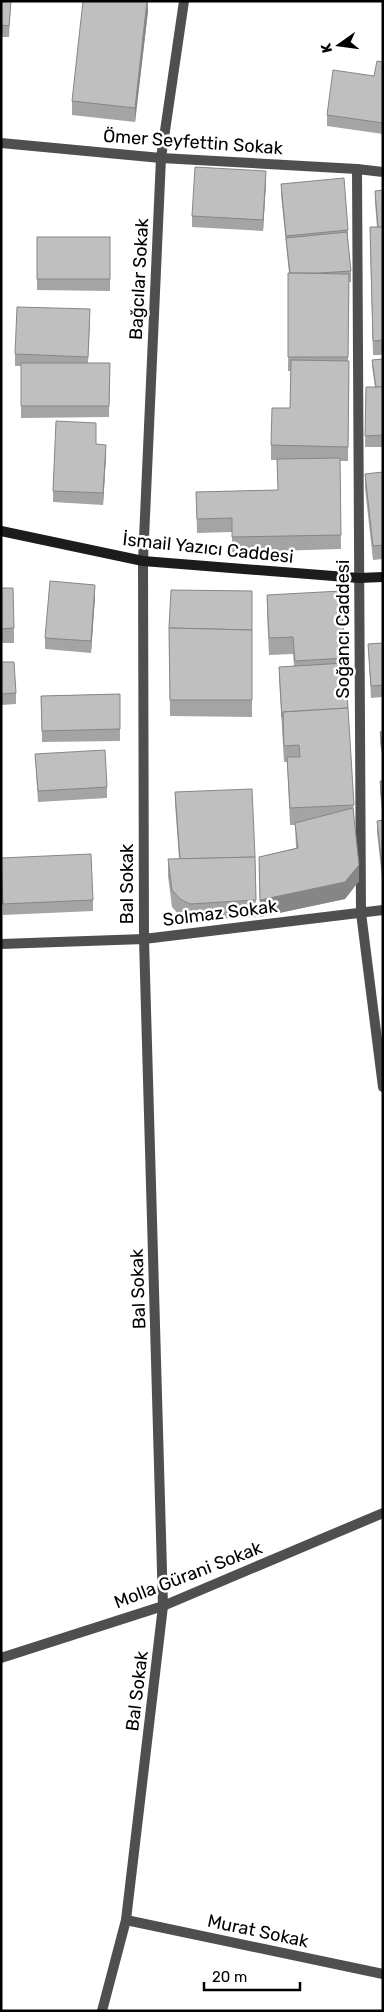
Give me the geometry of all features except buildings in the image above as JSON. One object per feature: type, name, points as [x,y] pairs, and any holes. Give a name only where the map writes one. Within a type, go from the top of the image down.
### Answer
[{"type":"street","name":"Bağcılar Sokak","points":[[143,561],[161,158],[184,1]]},
{"type":"street","name":"Ömer Seyfettin Sokak","points":[[1,143],[161,158],[383,172]]},
{"type":"street","name":"Soğancı Caddesi","points":[[357,169],[360,913],[383,1087]]},
{"type":"street","name":"İsmail Yazıcı Caddesi","points":[[1,531],[143,561],[358,578],[383,577]]},
{"type":"street","name":"Bal Sokak","points":[[102,2011],[126,1920],[163,1606],[144,939],[143,561]]},
{"type":"street","name":"Solmaz Sokak","points":[[1,944],[144,939],[383,910]]},
{"type":"street","name":"Molla Gürani Sokak","points":[[1,1658],[163,1606],[383,1513]]},
{"type":"street","name":"Murat Sokak","points":[[126,1920],[383,1974]]}]
